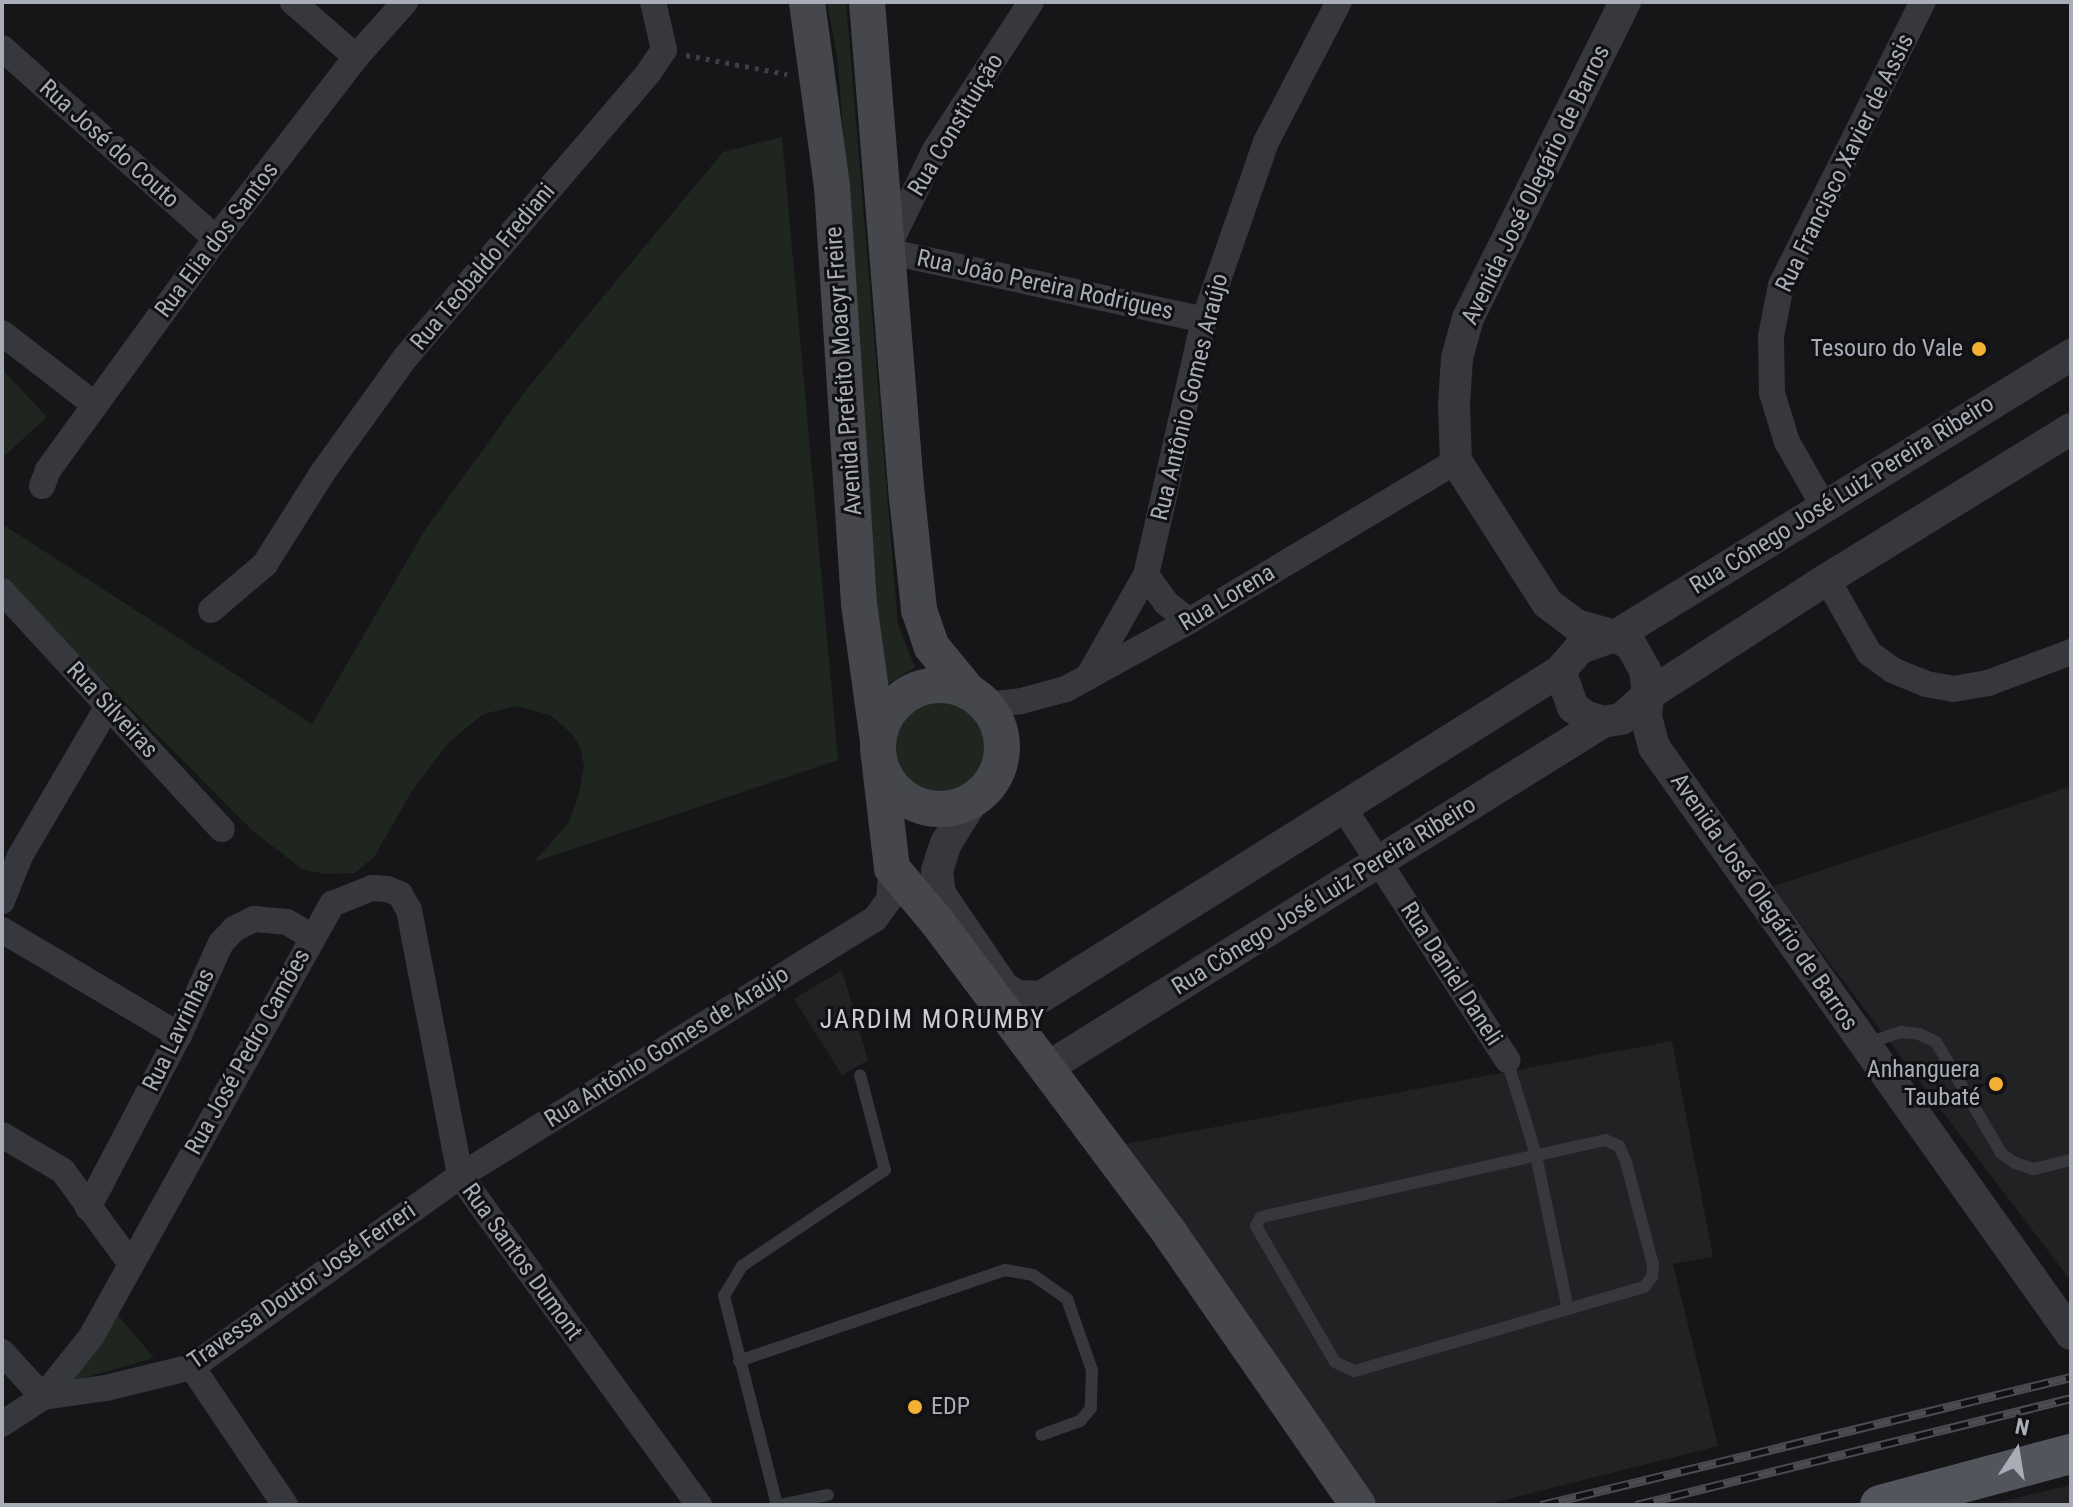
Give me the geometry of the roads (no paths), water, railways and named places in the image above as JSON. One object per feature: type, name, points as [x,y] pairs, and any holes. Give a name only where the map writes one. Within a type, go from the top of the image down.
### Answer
[{"type":"main road","name":"Avenida Prefeito Moacyr Freire","points":[[807,2],[832,186],[860,617],[892,868]]},
{"type":"main road","points":[[867,2],[919,610],[932,647],[977,699],[1001,737],[1002,755],[987,788],[973,800],[937,810],[918,806],[888,783],[879,754],[883,722],[894,705],[910,693],[929,686],[949,686],[977,699]]},
{"type":"main road","points":[[892,868],[938,923],[1171,1235],[1358,1505]]},
{"type":"main road","points":[[1880,1505],[2071,1454]]},
{"type":"street","points":[[293,2],[356,57]]},
{"type":"street","name":"Rua Elia dos Santos","points":[[42,486],[48,470],[216,239],[356,57],[405,2]]},
{"type":"street","points":[[637,2],[661,40]]},
{"type":"street","points":[[653,2],[661,40]]},
{"type":"street","name":"Rua Constituição","points":[[886,251],[935,150],[1031,2]]},
{"type":"street","name":"Rua Antônio Gomes Araújo","points":[[1088,677],[1146,575],[1204,320],[1266,142],[1339,2]]},
{"type":"street","name":"Avenida José Olegário de Barros","points":[[1456,461],[1454,405],[1457,358],[1468,318],[1625,2]]},
{"type":"street","name":"Rua Francisco Xavier de Assis","points":[[1823,505],[1787,442],[1772,393],[1773,323],[1781,285],[1923,2]]},
{"type":"street","name":"Rua Teobaldo Frediani","points":[[211,610],[265,564],[323,472],[405,358],[649,72],[661,40]]},
{"type":"street","name":"Rua José do Couto","points":[[2,48],[216,239]]},
{"type":"street","name":"Rua João Pereira Rodrigues","points":[[886,251],[1204,320]]},
{"type":"street","points":[[2,333],[95,405]]},
{"type":"street","name":"Rua Cônego José Luiz Pereira Ribeiro","points":[[973,800],[946,843],[937,871],[940,894],[1004,988],[1018,996],[1041,997],[1560,671],[1580,648],[1615,636],[1823,505],[2071,355]]},
{"type":"street","name":"Rua Cônego José Luiz Pereira Ribeiro","points":[[1045,1069],[1603,722],[1621,719],[1648,695],[1827,579],[2071,429]]},
{"type":"street","points":[[1456,461],[1547,603],[1576,625],[1615,636],[1631,645],[1645,670],[1648,695]]},
{"type":"street","name":"Rua Lorena","points":[[977,699],[1045,696],[1088,677],[1189,621],[1456,461]]},
{"type":"street","points":[[1146,575],[1166,603],[1189,621]]},
{"type":"street","points":[[1827,579],[1869,653],[1892,670],[1926,684],[1954,689],[1988,683],[2071,652]]},
{"type":"street","name":"Rua Silveiras","points":[[2,591],[222,829]]},
{"type":"street","points":[[1560,671],[1573,707],[1585,716],[1603,722]]},
{"type":"street","name":"Avenida José Olegário de Barros","points":[[1648,695],[1646,717],[1654,747],[2071,1334]]},
{"type":"street","points":[[2,901],[20,856],[108,706]]},
{"type":"street","name":"Rua Daniel Daneli","points":[[1343,807],[1507,1060]]},
{"type":"street","points":[[2,835],[20,856]]},
{"type":"street","points":[[875,919],[889,900],[892,868]]},
{"type":"street","name":"Rua José Pedro Camões","points":[[43,1397],[91,1337],[332,904],[372,888],[400,894]]},
{"type":"street","name":"Rua Santos Dumont","points":[[400,894],[409,910],[460,1176],[699,1505]]},
{"type":"street","points":[[875,919],[914,918],[938,923]]},
{"type":"street","name":"Rua Lavrinhas","points":[[88,1208],[179,1035],[221,943],[234,929],[254,919],[287,922],[312,937]]},
{"type":"street","name":"Rua Antônio Gomes de Araújo","points":[[460,1176],[875,919]]},
{"type":"street","points":[[2,930],[179,1035]]},
{"type":"street","points":[[2,1135],[56,1165],[131,1264]]},
{"type":"street","name":"Travessa Doutor José Ferreri","points":[[43,1397],[106,1388],[192,1367],[460,1176]]},
{"type":"street","points":[[2,1352],[43,1397],[2,1424]]},
{"type":"street","points":[[192,1367],[285,1505]]},
{"type":"lane","points":[[1864,1044],[1901,1032],[1919,1034],[1936,1042],[2001,1153],[2015,1163],[2034,1169],[2071,1160]]},
{"type":"lane","points":[[1507,1060],[1536,1155],[1568,1309]]},
{"type":"lane","points":[[828,1495],[779,1505],[724,1296],[742,1266],[885,1170],[860,1075]]},
{"type":"lane","points":[[1605,1140],[1619,1146],[1653,1265],[1652,1277],[1644,1287],[1354,1371],[1335,1362],[1256,1226],[1261,1217],[1536,1155],[1605,1140]]},
{"type":"lane","points":[[739,1361],[1005,1270],[1033,1275],[1067,1299],[1092,1370],[1091,1408],[1080,1421],[1041,1435]]},
{"type":"railway","points":[[1541,1505],[2071,1377]]},
{"type":"railway","points":[[1636,1505],[2071,1398]]},
{"type":"place","name":"Tesouro do Vale","points":[[1979,349]]},
{"type":"place","name":"Anhanguera Taubaté","points":[[1996,1084]]},
{"type":"place","name":"EDP","points":[[915,1407]]},
{"type":"district","name":"JARDIM MORUMBY","points":[[933,1020]]}]
